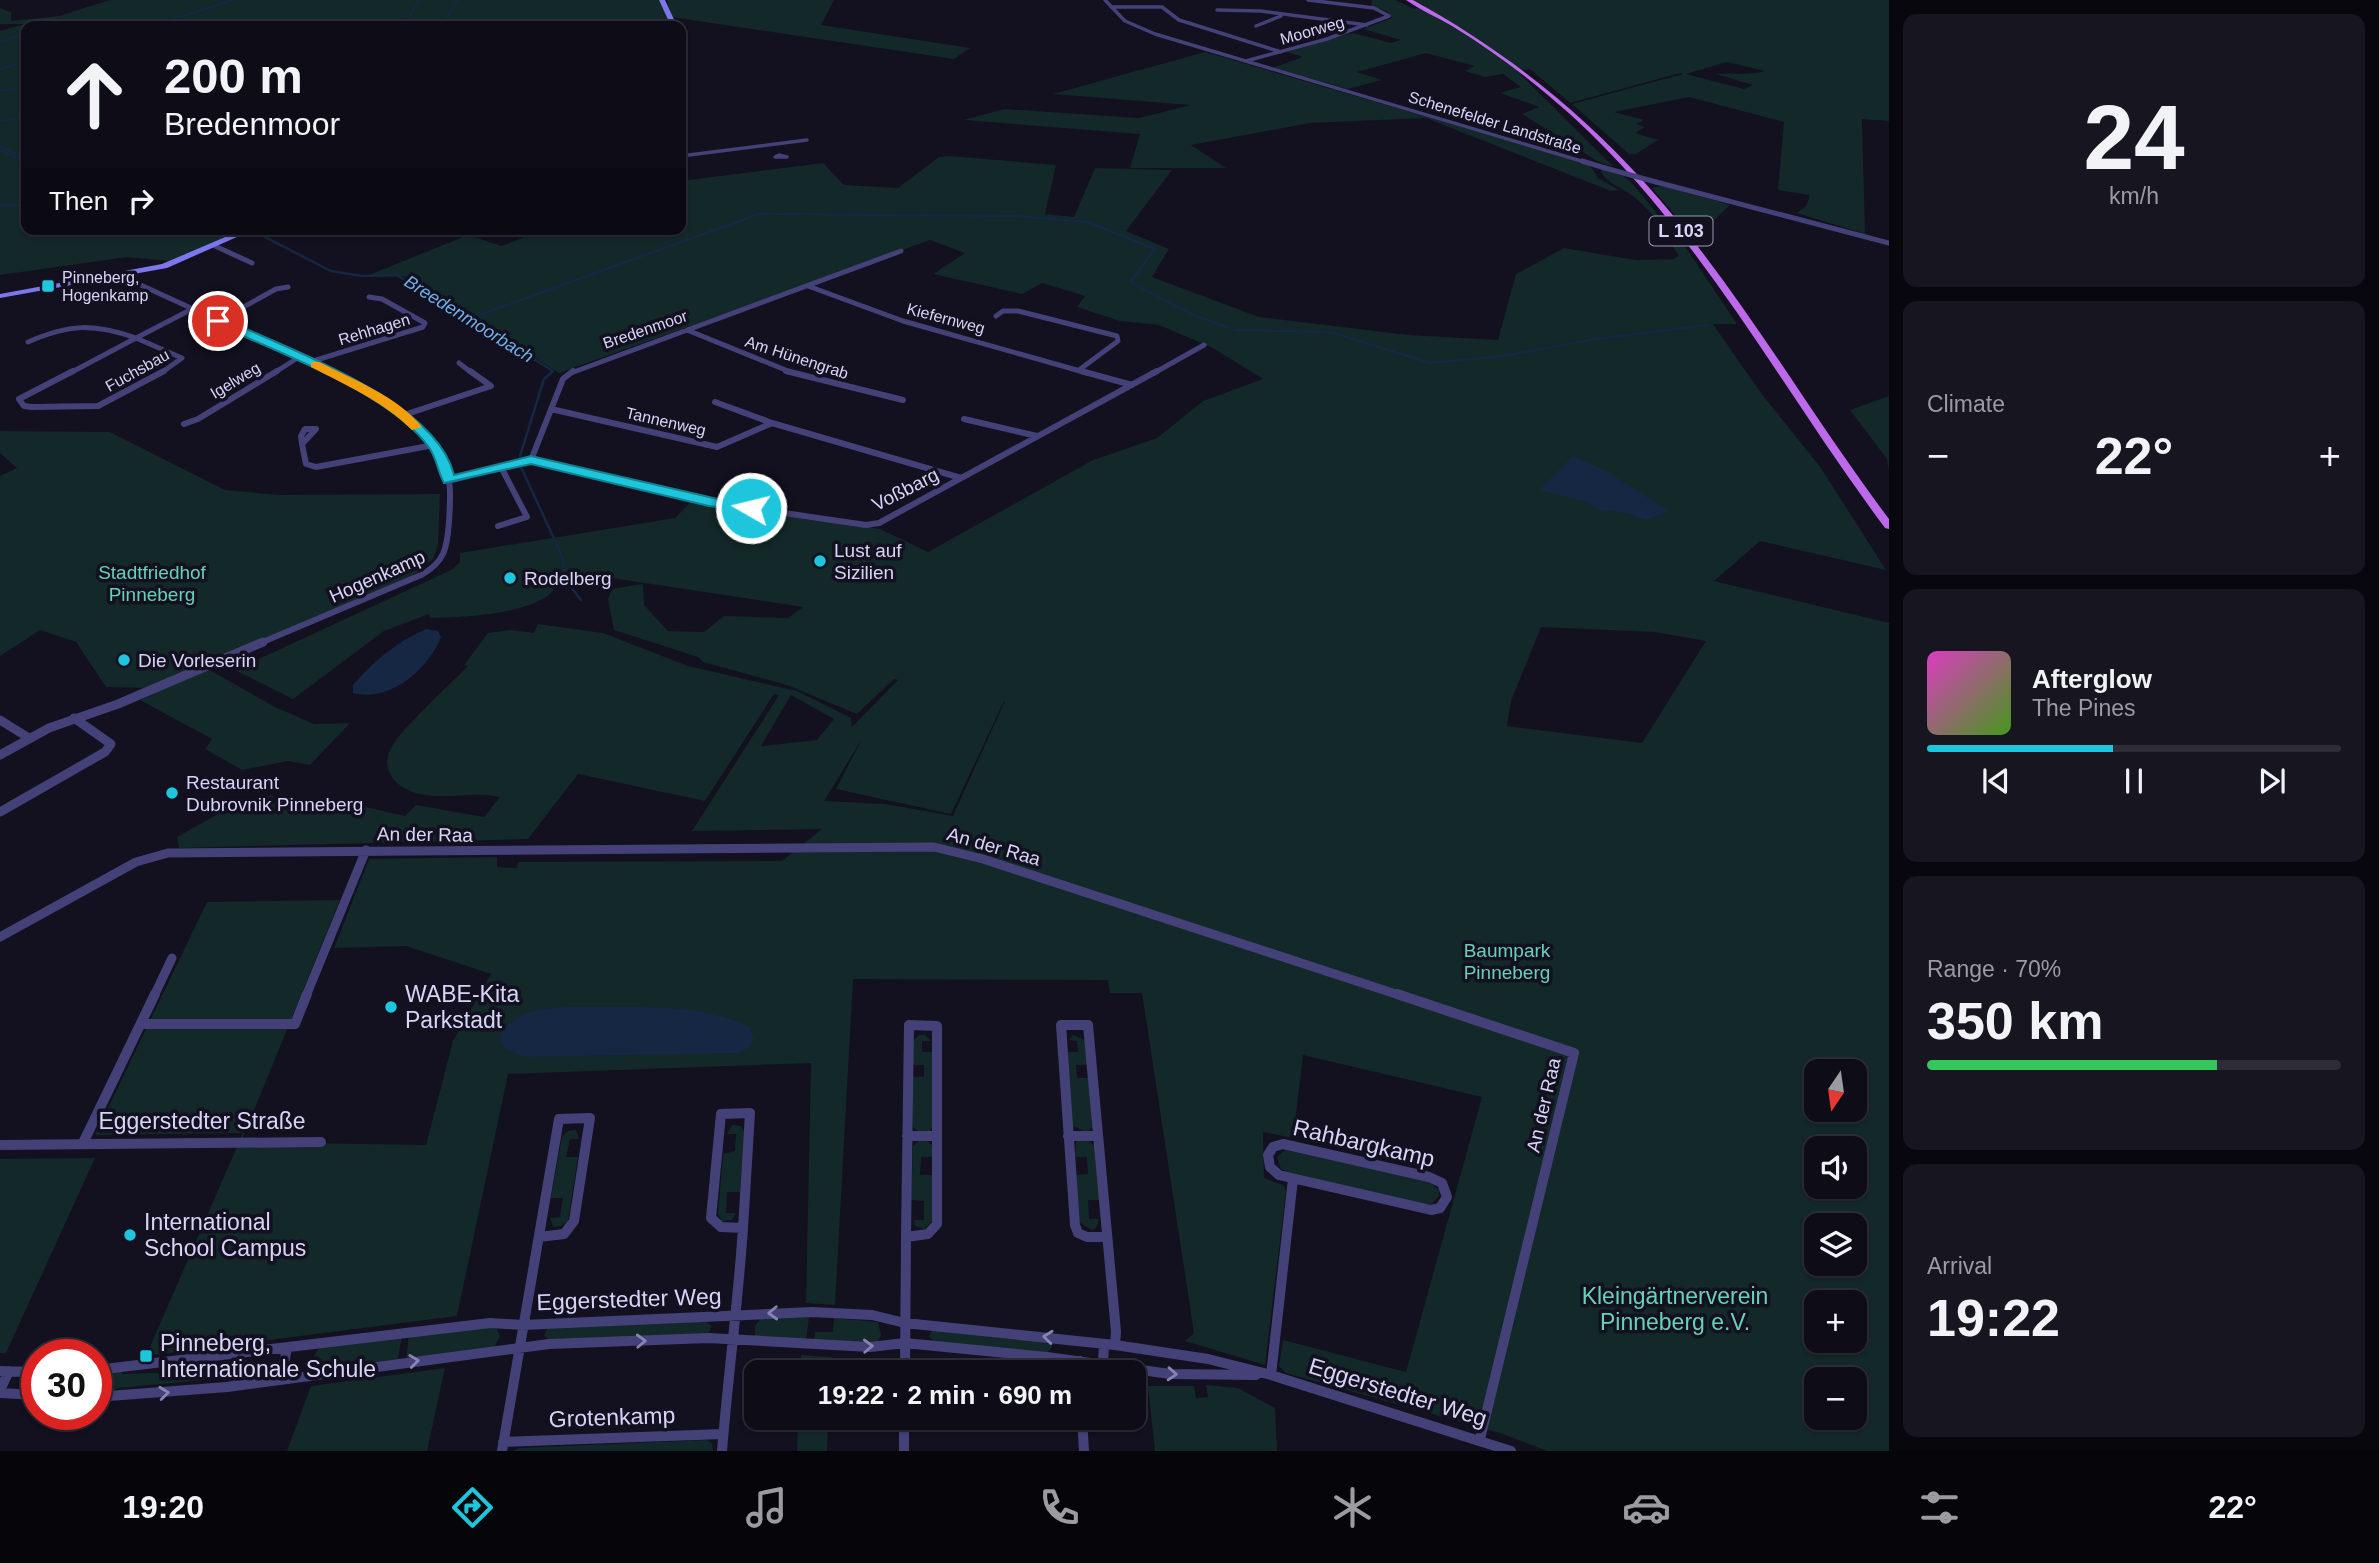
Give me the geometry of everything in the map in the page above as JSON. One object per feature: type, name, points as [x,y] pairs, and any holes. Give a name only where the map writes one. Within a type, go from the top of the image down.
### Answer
[{"type":"main road","name":"L 103","points":[[1409,0],[1475,39],[1524,73],[1576,115],[1618,156],[1708,265],[1801,404],[1889,526]]},
{"type":"street","points":[[662,0],[672,21]]},
{"type":"street","name":"Schenefelder Landstraße","points":[[1105,0],[1135,27],[1605,168],[1889,243]]},
{"type":"street","points":[[1308,0],[1333,1]]},
{"type":"street","name":"Moorweg","points":[[1245,61],[1368,25],[1385,19],[1388,13],[1333,1]]},
{"type":"street","points":[[1111,7],[1162,8],[1179,20],[1281,52]]},
{"type":"street","points":[[1217,10],[1283,14],[1368,25]]},
{"type":"street","points":[[1256,26],[1283,14]]},
{"type":"street","points":[[1291,35],[1336,21]]},
{"type":"street","points":[[686,155],[807,140]]},
{"type":"street","points":[[771,144],[779,155]]},
{"type":"street","points":[[0,296],[121,276],[174,263],[238,235]]},
{"type":"street","points":[[215,246],[252,263]]},
{"type":"street","name":"Bredenmoor","points":[[531,460],[563,379],[576,368],[901,251]]},
{"type":"street","name":"Hogenkamp","points":[[0,755],[29,738],[74,718],[118,704],[438,566],[447,553],[449,481],[445,464],[434,445],[404,415],[367,391],[310,362],[121,276]]},
{"type":"street","points":[[218,321],[276,289],[288,286]]},
{"type":"street","name":"Kiefernweg","points":[[808,286],[894,318],[1132,385]]},
{"type":"street","name":"Rehhagen","points":[[310,362],[423,327],[425,323],[382,299],[369,298]]},
{"type":"street","name":"Fuchsbau","points":[[27,342],[69,327],[134,337],[182,360],[98,407],[32,407],[19,403],[24,394],[134,337],[192,309]]},
{"type":"street","name":"Kiefernweg","points":[[996,316],[1003,311],[1018,310],[1116,336],[1118,341],[1079,370]]},
{"type":"street","name":"Am Hünengrab","points":[[687,330],[779,369],[902,400]]},
{"type":"street","name":"Voßbarg","points":[[531,460],[709,502],[866,525],[879,523],[1204,345]]},
{"type":"street","name":"Igelweg","points":[[184,424],[198,419],[299,357]]},
{"type":"street","points":[[404,415],[491,386],[459,363]]},
{"type":"street","name":"Tannenweg","points":[[715,402],[772,423],[961,478]]},
{"type":"street","name":"Tannenweg","points":[[551,409],[717,447],[772,423]]},
{"type":"street","points":[[964,419],[1037,436]]},
{"type":"street","points":[[302,444],[306,464],[316,467],[434,445]]},
{"type":"street","points":[[449,481],[531,460]]},
{"type":"street","points":[[498,526],[527,517],[501,467]]},
{"type":"street","points":[[0,812],[105,752],[111,744],[74,718]]},
{"type":"street","points":[[0,720],[29,738]]},
{"type":"street","name":"An der Raa","points":[[0,937],[153,855],[366,850],[934,847],[983,859],[1574,1053],[1480,1439]]},
{"type":"street","points":[[141,1024],[295,1024],[366,850]]},
{"type":"street","name":"Eggerstedter Straße","points":[[83,1143],[172,958]]},
{"type":"street","points":[[905,1237],[926,1236],[933,1232],[937,1224],[937,1026],[909,1025],[905,1237],[905,1360]]},
{"type":"street","points":[[1104,1360],[1110,1344],[1107,1237],[1088,1025],[1060,1025],[1075,1225],[1079,1233],[1087,1237],[1107,1237]]},
{"type":"street","points":[[737,1316],[743,1228],[750,1113],[721,1114],[711,1218],[716,1225],[725,1229],[743,1228]]},
{"type":"street","points":[[523,1325],[559,1119],[590,1118],[573,1222],[569,1231],[560,1237],[539,1237]]},
{"type":"street","points":[[907,1136],[937,1136]]},
{"type":"street","points":[[1068,1136],[1098,1136]]},
{"type":"street","name":"Eggerstedter Straße","points":[[0,1144],[321,1142]]},
{"type":"street","name":"Rahbargkamp","points":[[1283,1144],[1429,1177],[1442,1183],[1447,1197],[1440,1208],[1431,1210],[1293,1179],[1279,1175],[1270,1167],[1268,1155],[1273,1147],[1283,1144]]},
{"type":"street","points":[[1270,1375],[1293,1179]]},
{"type":"street","name":"Eggerstedter Weg","points":[[112,1368],[490,1323],[523,1325],[813,1312],[872,1315],[905,1323],[1110,1344],[1208,1359],[1270,1375],[1480,1439],[1511,1451]]},
{"type":"street","name":"Eggerstedter Weg","points":[[730,1340],[737,1316]]},
{"type":"street","name":"Eggerstedter Weg","points":[[521,1348],[523,1325]]},
{"type":"street","points":[[722,1451],[730,1340]]},
{"type":"street","name":"Eggerstedter Weg","points":[[112,1397],[281,1379],[562,1343],[730,1340],[870,1347],[905,1343],[1034,1360]]},
{"type":"street","points":[[281,1379],[287,1348]]},
{"type":"street","name":"Grotenkamp","points":[[521,1348],[502,1447],[723,1434]]},
{"type":"street","name":"Eggerstedter Weg","points":[[1146,1370],[1170,1374],[1270,1375]]},
{"type":"street","points":[[4,1371],[0,1391],[21,1393]]},
{"type":"street","points":[[904,1430],[904,1451]]},
{"type":"street","points":[[1083,1430],[1084,1451]]},
{"type":"green space","points":[[110,0],[661,0],[671,21],[21,21],[21,24],[0,24],[0,8],[11,12],[11,21],[59,16]]},
{"type":"green space","points":[[667,0],[834,0],[821,25],[970,48],[954,59],[671,17]]},
{"type":"green space","points":[[1372,0],[1395,0],[1414,9],[1426,6],[1414,0],[1889,0],[1889,121],[1862,119],[1865,234],[1797,213],[1806,206],[1810,195],[1778,190],[1784,122],[1689,97],[1614,112],[1644,120],[1636,124],[1645,127],[1635,133],[1658,140],[1636,154],[1629,154],[1572,104],[1683,74],[1680,73],[1570,103],[1530,69],[1517,71],[1614,167],[1597,161],[1522,114],[1539,107],[1500,93],[1521,87],[1503,74],[1485,77],[1465,71],[1474,66],[1426,53],[1357,72],[1382,80],[1348,89],[1272,68],[1303,57],[1287,52],[1353,33],[1391,43],[1401,40],[1363,29],[1392,18],[1387,11],[1371,7]],"holes":[[[1727,62],[1765,71],[1716,74],[1753,85],[1744,89],[1686,74]]]},
{"type":"green space","points":[[21,25],[21,235],[232,235],[169,261],[127,257],[0,275],[0,31]]},
{"type":"green space","points":[[1205,52],[1589,164],[1598,178],[1619,190],[1611,191],[1426,118],[1310,123],[1191,145],[1226,168],[1130,168],[1140,134],[964,120],[1004,109],[1139,118],[1191,105],[1053,94]]},
{"type":"green space","points":[[949,156],[1056,165],[1045,214],[1074,217],[1095,168],[1172,170],[1126,231],[1169,249],[1152,277],[1259,317],[1408,335],[1498,340],[1516,274],[1564,248],[1636,260],[1673,259],[1679,256],[1658,222],[1645,207],[1608,181],[1601,170],[1622,175],[1631,182],[1688,251],[1737,324],[1713,324],[1761,393],[1821,468],[1886,570],[1760,541],[1714,581],[1889,623],[1889,1451],[1548,1451],[1500,1433],[1286,1373],[1279,1366],[1283,1340],[1406,1372],[1482,1097],[1303,1055],[1293,1138],[1263,1132],[1264,1178],[1283,1185],[1286,1191],[1265,1365],[1185,1341],[1194,1333],[1142,993],[1110,993],[1108,980],[853,979],[835,1305],[806,1303],[811,1063],[508,1074],[457,1316],[146,1356],[243,1133],[95,1135],[207,902],[340,900],[241,1142],[426,1145],[453,1041],[491,974],[406,946],[334,948],[369,859],[497,857],[497,867],[517,868],[518,862],[782,861],[822,829],[692,831],[779,695],[774,694],[705,801],[578,774],[528,839],[179,848],[177,837],[232,806],[272,795],[285,810],[334,800],[405,816],[416,805],[484,817],[500,797],[440,796],[412,792],[398,784],[387,765],[396,740],[468,666],[464,665],[488,633],[510,630],[534,633],[538,624],[603,633],[688,666],[797,691],[851,718],[852,727],[898,680],[894,679],[857,714],[787,685],[703,662],[698,657],[614,630],[608,599],[612,589],[643,584],[644,605],[668,631],[704,632],[724,616],[788,618],[803,607],[565,571],[550,594],[525,606],[476,616],[430,618],[429,614],[384,631],[293,699],[235,670],[451,570],[460,562],[460,553],[675,518],[690,503],[880,529],[928,552],[1093,460],[1157,438],[1203,401],[1263,379],[1213,348],[1159,325],[1120,321],[1077,307],[1085,296],[1042,283],[1022,294],[933,274],[965,253],[930,240],[559,373],[403,276],[364,277],[468,235],[501,246],[531,235],[686,235],[686,180],[823,163],[844,185],[898,188],[939,157]],"holes":[[[1541,627],[1655,632],[1706,641],[1642,743],[1507,726],[1511,701]],[[791,695],[834,719],[817,740],[761,746]],[[1004,701],[953,816],[886,804],[824,801],[862,739],[836,789],[951,814]]]},
{"type":"green space","points":[[1662,186],[1730,205],[1695,239],[1652,188]]},
{"type":"green space","points":[[1889,396],[1889,471],[1887,459],[1850,410]]},
{"type":"green space","name":"Stadtfriedhof Pinneberg","points":[[0,431],[110,432],[225,490],[279,495],[440,494],[438,545],[433,559],[411,577],[150,688],[106,687],[76,642],[40,630],[0,656],[0,476],[17,468],[0,453]]},
{"type":"green space","points":[[208,669],[275,707],[314,724],[350,723],[310,765],[288,761],[242,770],[205,749],[212,739],[140,700]]},
{"type":"green space","points":[[919,1035],[925,1035],[931,1041],[922,1041],[922,1052],[933,1052],[930,1131],[918,1131],[913,1127],[913,1077],[924,1077],[924,1065],[913,1065],[913,1041]]},
{"type":"green space","points":[[1073,1035],[1085,1040],[1087,1065],[1076,1065],[1077,1078],[1089,1078],[1092,1127],[1087,1132],[1073,1126],[1067,1052],[1078,1052],[1077,1041],[1069,1040]]},
{"type":"green space","points":[[732,1125],[741,1126],[744,1131],[740,1192],[727,1192],[726,1213],[736,1213],[732,1220],[722,1221],[718,1214],[723,1154],[735,1151],[736,1134],[727,1134]]},
{"type":"green space","points":[[576,1130],[579,1139],[570,1139],[566,1157],[578,1157],[568,1221],[553,1227],[550,1218],[560,1217],[563,1198],[551,1198],[562,1136],[568,1131]]},
{"type":"green space","points":[[920,1140],[926,1140],[933,1146],[933,1157],[921,1157],[920,1175],[932,1175],[932,1221],[925,1229],[915,1226],[914,1220],[924,1220],[924,1201],[911,1200],[913,1146]]},
{"type":"green space","points":[[1087,1140],[1095,1146],[1100,1200],[1088,1200],[1089,1219],[1099,1219],[1096,1228],[1092,1230],[1080,1223],[1076,1175],[1088,1174],[1087,1157],[1075,1157],[1076,1142]]},
{"type":"green space","points":[[1285,1150],[1426,1180],[1439,1190],[1439,1196],[1432,1204],[1423,1204],[1288,1172],[1281,1169],[1277,1157]]},
{"type":"green space","points":[[95,1158],[6,1353],[0,1353],[0,1159]]},
{"type":"green space","points":[[809,1317],[806,1342],[755,1336],[755,1326],[761,1318]]},
{"type":"green space","points":[[834,1318],[878,1322],[881,1335],[878,1341],[870,1344],[814,1341],[815,1332],[833,1332]]},
{"type":"green space","points":[[705,1321],[712,1326],[708,1334],[550,1340],[544,1336],[547,1329]]},
{"type":"green space","points":[[496,1327],[500,1336],[494,1348],[406,1359],[409,1334]]},
{"type":"green space","points":[[932,1330],[1051,1343],[1052,1347],[1047,1353],[936,1342],[929,1337]]},
{"type":"green space","points":[[402,1335],[398,1359],[322,1370],[313,1366],[313,1358],[319,1348]]},
{"type":"green space","points":[[801,1355],[832,1357],[832,1360],[801,1360]]},
{"type":"green space","points":[[237,1358],[247,1360],[246,1372],[242,1378],[231,1383],[226,1378],[118,1388],[112,1392],[112,1372],[118,1369],[123,1374],[183,1372],[227,1363]]},
{"type":"green space","points":[[445,1368],[427,1451],[287,1451],[311,1386]]},
{"type":"green space","points":[[1206,1385],[1238,1388],[1275,1408],[1277,1451],[1155,1451],[1148,1386],[1194,1386],[1196,1398],[1208,1397]]},
{"type":"green space","points":[[798,1430],[828,1430],[827,1451],[797,1451]]},
{"type":"green space","points":[[707,1440],[712,1443],[713,1451],[513,1451],[519,1448]]},
{"type":"water","points":[[1573,456],[1607,471],[1669,511],[1646,520],[1627,513],[1600,510],[1586,502],[1539,490]]},
{"type":"water","points":[[426,629],[438,631],[441,637],[417,672],[406,681],[380,693],[353,693],[353,685],[377,660]]},
{"type":"water","points":[[563,1007],[659,1008],[707,1013],[750,1027],[754,1040],[749,1048],[738,1053],[524,1057],[504,1048],[499,1036],[512,1021],[527,1013]]},
{"type":"waterway","points":[[165,21],[234,0]]},
{"type":"waterway","points":[[399,21],[410,15],[419,0]]},
{"type":"waterway","points":[[445,21],[458,0]]},
{"type":"waterway","points":[[0,42],[21,34]]},
{"type":"waterway","points":[[0,69],[21,63]]},
{"type":"waterway","points":[[0,90],[21,89]]},
{"type":"waterway","points":[[0,121],[21,117]]},
{"type":"waterway","points":[[0,146],[21,157]]},
{"type":"waterway","points":[[0,150],[21,160]]},
{"type":"waterway","name":"Breedenmoorbach","points":[[0,205],[21,205]]},
{"type":"waterway","points":[[468,319],[759,214],[1017,216],[1088,222],[1155,249],[1130,282],[1196,316],[1229,328]]},
{"type":"waterway","name":"Breedenmoorbach","points":[[261,235],[331,271],[362,276],[397,275],[468,319]]},
{"type":"waterway","name":"Breedenmoorbach","points":[[468,319],[553,371],[544,379],[520,456]]},
{"type":"waterway","points":[[1235,330],[1331,332],[1430,363],[1503,356],[1596,339],[1708,325]]},
{"type":"waterway","name":"Breedenmoorbach","points":[[521,467],[561,554],[568,583],[581,600]]},
{"type":"slow traffic","points":[[315,365],[367,391],[404,415],[416,427]]},
{"type":"place","name":"Pinneberg, Hogenkamp","points":[[48,286]]},
{"type":"place","name":"Lust auf Sizilien","points":[[820,561]]},
{"type":"place","name":"Rodelberg","points":[[510,578]]},
{"type":"place","name":"Die Vorleserin","points":[[124,660]]},
{"type":"place","name":"Restaurant Dubrovnik Pinneberg","points":[[172,793]]},
{"type":"place","name":"WABE-Kita Parkstadt","points":[[391,1007]]},
{"type":"place","name":"International School Campus","points":[[130,1235]]},
{"type":"place","name":"Pinneberg, Internationale Schule","points":[[146,1356]]},
{"type":"route","points":[[218,321],[310,362],[367,391],[404,415],[434,445],[445,464],[449,481],[531,460],[709,502],[751,508]]},
{"type":"park label","name":"Baumpark Pinneberg","points":[[1507,961]]},
{"type":"park label","name":"Kleingärtnerverein Pinneberg e.V.","points":[[1675,1309]]}]
